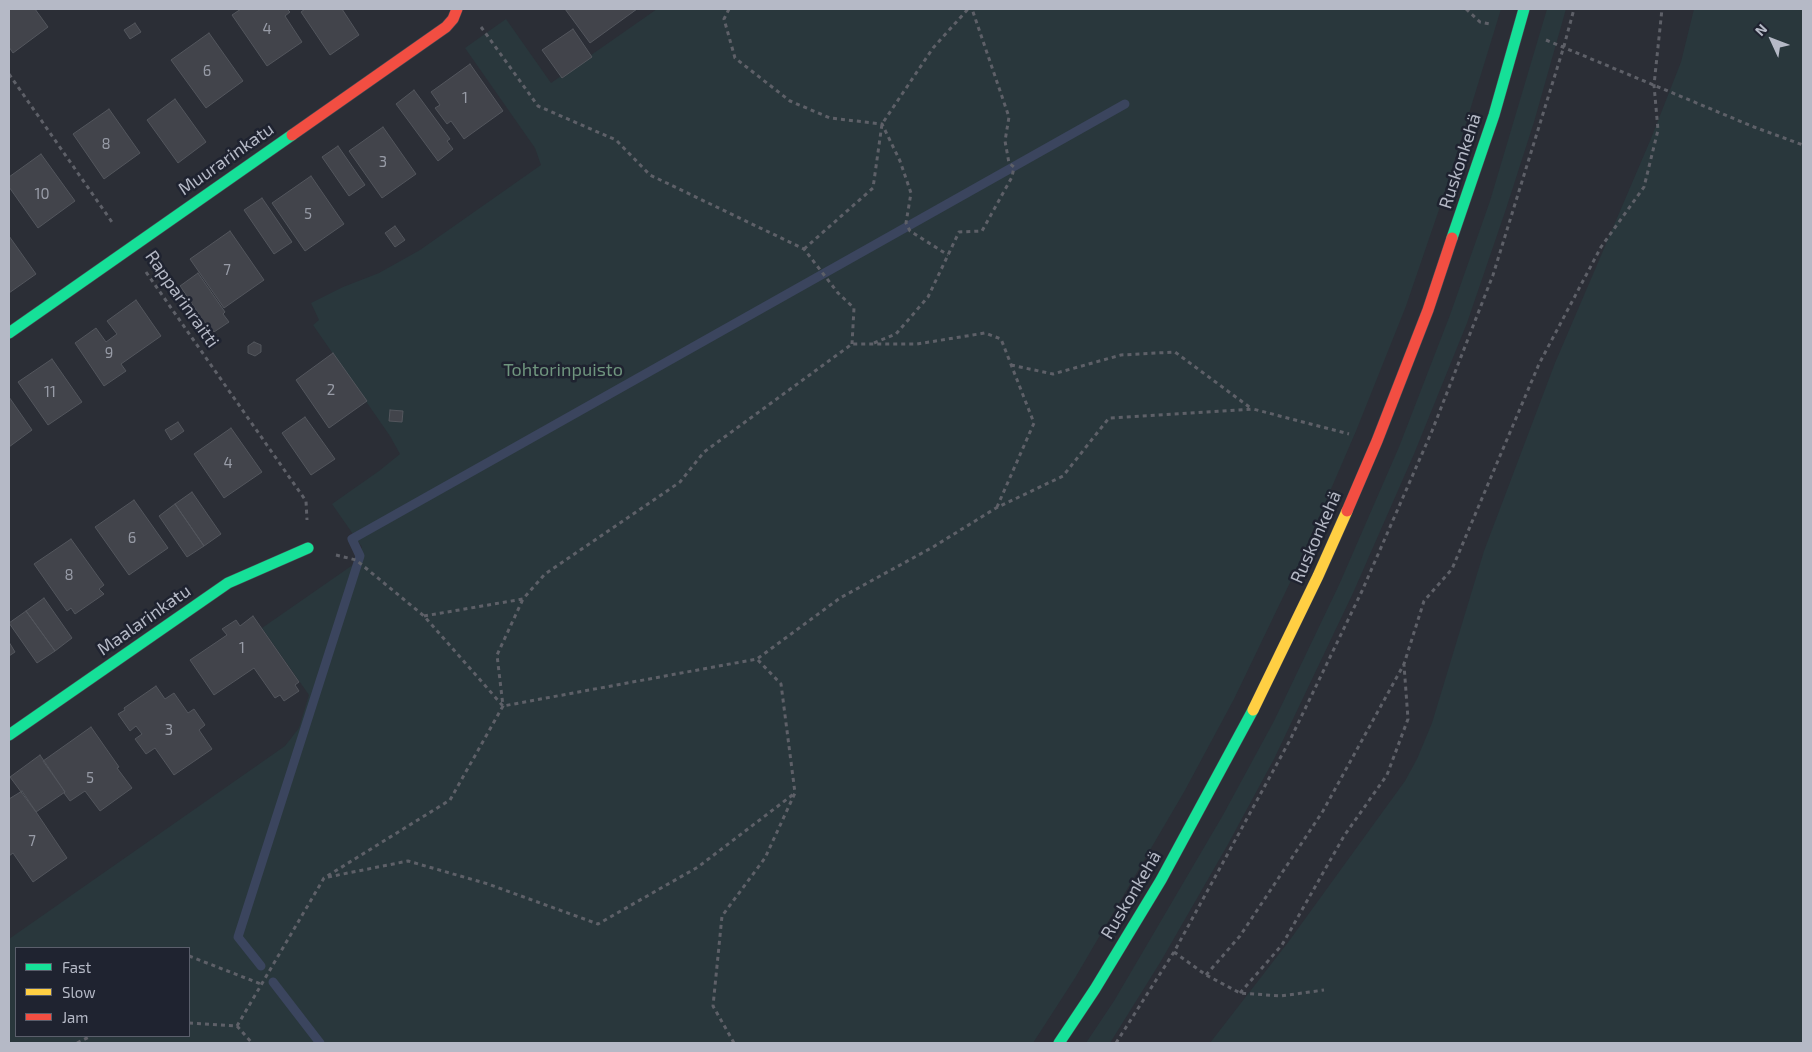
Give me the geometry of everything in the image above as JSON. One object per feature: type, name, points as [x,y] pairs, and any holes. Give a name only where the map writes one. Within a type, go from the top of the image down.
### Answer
[{"type":"main road","name":"Muurarinkatu","points":[[9,333],[446,27],[453,19],[456,9]]},
{"type":"main road","name":"Ruskonkehä","points":[[1059,1043],[1095,989],[1161,880],[1244,727],[1290,636],[1377,441],[1428,310],[1494,115],[1524,9]]},
{"type":"main road","name":"Maalarinkatu","points":[[9,735],[228,583],[308,548]]},
{"type":"path","points":[[729,9],[724,19],[735,58],[790,101],[830,118],[882,124]]},
{"type":"path","points":[[804,249],[872,188],[882,124],[933,48],[968,9]]},
{"type":"path","points":[[871,344],[896,334],[928,297],[959,232],[982,231],[1012,176],[1014,167],[1010,162],[1005,140],[1009,117],[972,9]]},
{"type":"path","points":[[1466,9],[1480,22]]},
{"type":"path","points":[[1116,1043],[1174,952],[1290,740],[1362,591],[1432,431],[1493,275],[1574,9]]},
{"type":"path","points":[[1206,975],[1240,936],[1322,811],[1404,664],[1424,601],[1452,569],[1539,364],[1601,247],[1644,187],[1658,130],[1654,85],[1662,9]]},
{"type":"path","points":[[476,20],[538,106],[616,140],[650,175],[804,249],[838,293],[854,308],[852,344]]},
{"type":"path","points":[[1564,46],[1654,85],[1803,145]]},
{"type":"path","name":"Rapparinraitti","points":[[9,74],[306,501],[308,548]]},
{"type":"path","points":[[882,124],[900,161],[911,193],[906,223],[910,231],[948,256]]},
{"type":"path","points":[[237,1026],[324,878],[450,800],[503,706],[497,655],[523,599],[545,574],[680,482],[704,452],[852,344],[917,344],[985,332],[1001,339],[1034,423],[996,508]]},
{"type":"path","points":[[1011,365],[1053,374],[1120,355],[1175,352],[1253,409]]},
{"type":"path","points":[[503,706],[757,659],[840,598],[934,547],[996,508],[1063,476],[1109,418],[1253,409],[1377,441]]},
{"type":"path","points":[[356,560],[424,616],[503,706]]},
{"type":"path","points":[[424,616],[523,599]]},
{"type":"path","points":[[734,1043],[713,1006],[722,916],[765,858],[795,793],[781,684],[757,659]]},
{"type":"path","points":[[1240,993],[1282,945],[1344,836],[1387,775],[1408,719],[1404,664]]},
{"type":"path","points":[[324,878],[408,861],[488,884],[598,924],[698,867],[795,793]]},
{"type":"path","points":[[1174,952],[1206,975],[1240,993],[1281,996],[1324,990]]},
{"type":"path","points":[[190,956],[261,984]]},
{"type":"path","points":[[190,1023],[237,1026],[252,1043]]},
{"type":"green space","name":"Tohtorinpuisto","points":[[657,9],[1501,9],[1444,195],[1406,306],[1356,431],[1297,568],[1234,699],[1184,792],[1075,978],[1033,1043],[9,1043],[9,939],[285,746],[299,728],[309,695],[262,628],[357,562],[362,547],[332,504],[400,454],[390,436],[313,325],[319,320],[311,303],[343,287],[379,273],[420,250],[541,165],[535,148],[465,48],[506,19],[551,83]]},
{"type":"green space","points":[[1547,9],[1566,9],[1534,122],[1506,209],[1467,323],[1414,454],[1353,593],[1274,759],[1161,961],[1110,1043],[1086,1043],[1114,1001],[1223,815],[1274,721],[1339,585],[1399,447],[1450,315],[1490,201]]},
{"type":"green space","points":[[1694,9],[1803,9],[1803,1043],[1210,1043],[1289,941],[1405,781],[1417,759],[1432,723],[1484,551],[1555,363],[1650,141],[1681,62]]},
{"type":"building","points":[[9,9],[35,9],[48,27],[13,53],[9,47]]},
{"type":"building","points":[[241,9],[287,9],[290,12],[285,16],[302,42],[267,66],[232,15]]},
{"type":"building","points":[[305,9],[342,9],[359,35],[330,55],[301,12]]},
{"type":"building","points":[[565,9],[637,9],[590,43]]},
{"type":"building","points":[[135,23],[141,32],[130,39],[124,30]]},
{"type":"building","points":[[573,29],[592,57],[562,78],[542,50]]},
{"type":"building","points":[[209,33],[243,81],[206,108],[171,60]]},
{"type":"building","points":[[470,64],[503,111],[464,139],[451,121],[447,124],[435,108],[440,105],[431,92]]},
{"type":"building","points":[[414,90],[450,139],[447,141],[453,149],[438,161],[396,104]]},
{"type":"building","points":[[175,99],[206,142],[178,163],[147,120]]},
{"type":"building","points":[[109,109],[140,153],[104,179],[73,134]]},
{"type":"building","points":[[383,127],[416,174],[382,198],[349,151]]},
{"type":"building","points":[[338,146],[365,185],[349,196],[322,157]]},
{"type":"building","points":[[41,154],[75,201],[38,228],[9,187],[9,177]]},
{"type":"building","points":[[311,176],[344,224],[305,251],[272,203]]},
{"type":"building","points":[[262,198],[292,242],[274,254],[244,210]]},
{"type":"building","points":[[395,226],[405,240],[395,247],[385,233]]},
{"type":"building","points":[[230,231],[264,280],[224,308],[190,259]]},
{"type":"building","points":[[9,236],[36,274],[9,293]]},
{"type":"building","points":[[198,273],[225,312],[223,314],[229,322],[214,332],[209,324],[207,326],[180,286]]},
{"type":"building","points":[[136,300],[161,336],[121,364],[126,371],[104,386],[75,343],[96,328],[106,342],[117,334],[107,321]]},
{"type":"building","points":[[254,342],[261,345],[261,352],[255,356],[248,353],[248,346]]},
{"type":"building","points":[[333,353],[367,401],[329,428],[296,380]]},
{"type":"building","points":[[52,359],[82,402],[48,425],[18,382]]},
{"type":"building","points":[[9,397],[32,430],[9,447]]},
{"type":"building","points":[[390,410],[403,411],[402,422],[389,421]]},
{"type":"building","points":[[305,417],[335,459],[311,475],[282,433]]},
{"type":"building","points":[[178,422],[184,431],[171,440],[165,430]]},
{"type":"building","points":[[231,428],[262,472],[224,498],[194,454]]},
{"type":"building","points":[[192,492],[221,534],[204,546],[175,504]]},
{"type":"building","points":[[134,500],[168,548],[129,575],[95,527]]},
{"type":"building","points":[[175,504],[204,546],[187,557],[159,516]]},
{"type":"building","points":[[71,539],[104,585],[99,589],[104,594],[75,614],[71,608],[67,611],[34,564]]},
{"type":"building","points":[[44,598],[72,638],[55,651],[26,611]]},
{"type":"building","points":[[26,611],[55,651],[37,663],[9,623]]},
{"type":"building","points":[[253,616],[299,682],[295,685],[299,691],[284,701],[280,695],[275,698],[254,668],[214,695],[190,660],[227,635],[222,629],[236,620],[240,626]]},
{"type":"building","points":[[9,642],[15,652],[9,656]]},
{"type":"building","points":[[156,686],[165,699],[174,693],[188,713],[194,709],[205,725],[199,730],[212,749],[174,775],[155,748],[146,754],[135,739],[142,734],[136,726],[130,731],[118,714]]},
{"type":"building","points":[[91,727],[132,788],[100,811],[85,791],[70,801],[43,761]]},
{"type":"building","points":[[40,755],[65,792],[36,812],[10,777]]},
{"type":"building","points":[[22,791],[67,858],[33,882],[13,853],[9,856],[9,799]]},
{"type":"waterway","points":[[261,966],[238,937],[360,556],[352,539],[1125,104]]},
{"type":"waterway","points":[[273,982],[320,1043]]},
{"type":"traffic: fast","points":[[1452,238],[1494,115],[1524,9]]},
{"type":"traffic: fast","points":[[9,333],[292,135]]},
{"type":"traffic: fast","points":[[9,735],[228,583],[308,548]]},
{"type":"traffic: fast","points":[[1059,1043],[1095,989],[1161,880],[1253,710]]},
{"type":"traffic: slow","points":[[1253,710],[1318,576],[1347,511]]},
{"type":"traffic: jam","points":[[292,135],[446,27],[453,19],[457,9]]},
{"type":"traffic: jam","points":[[1347,511],[1377,441],[1428,310],[1452,238]]}]
